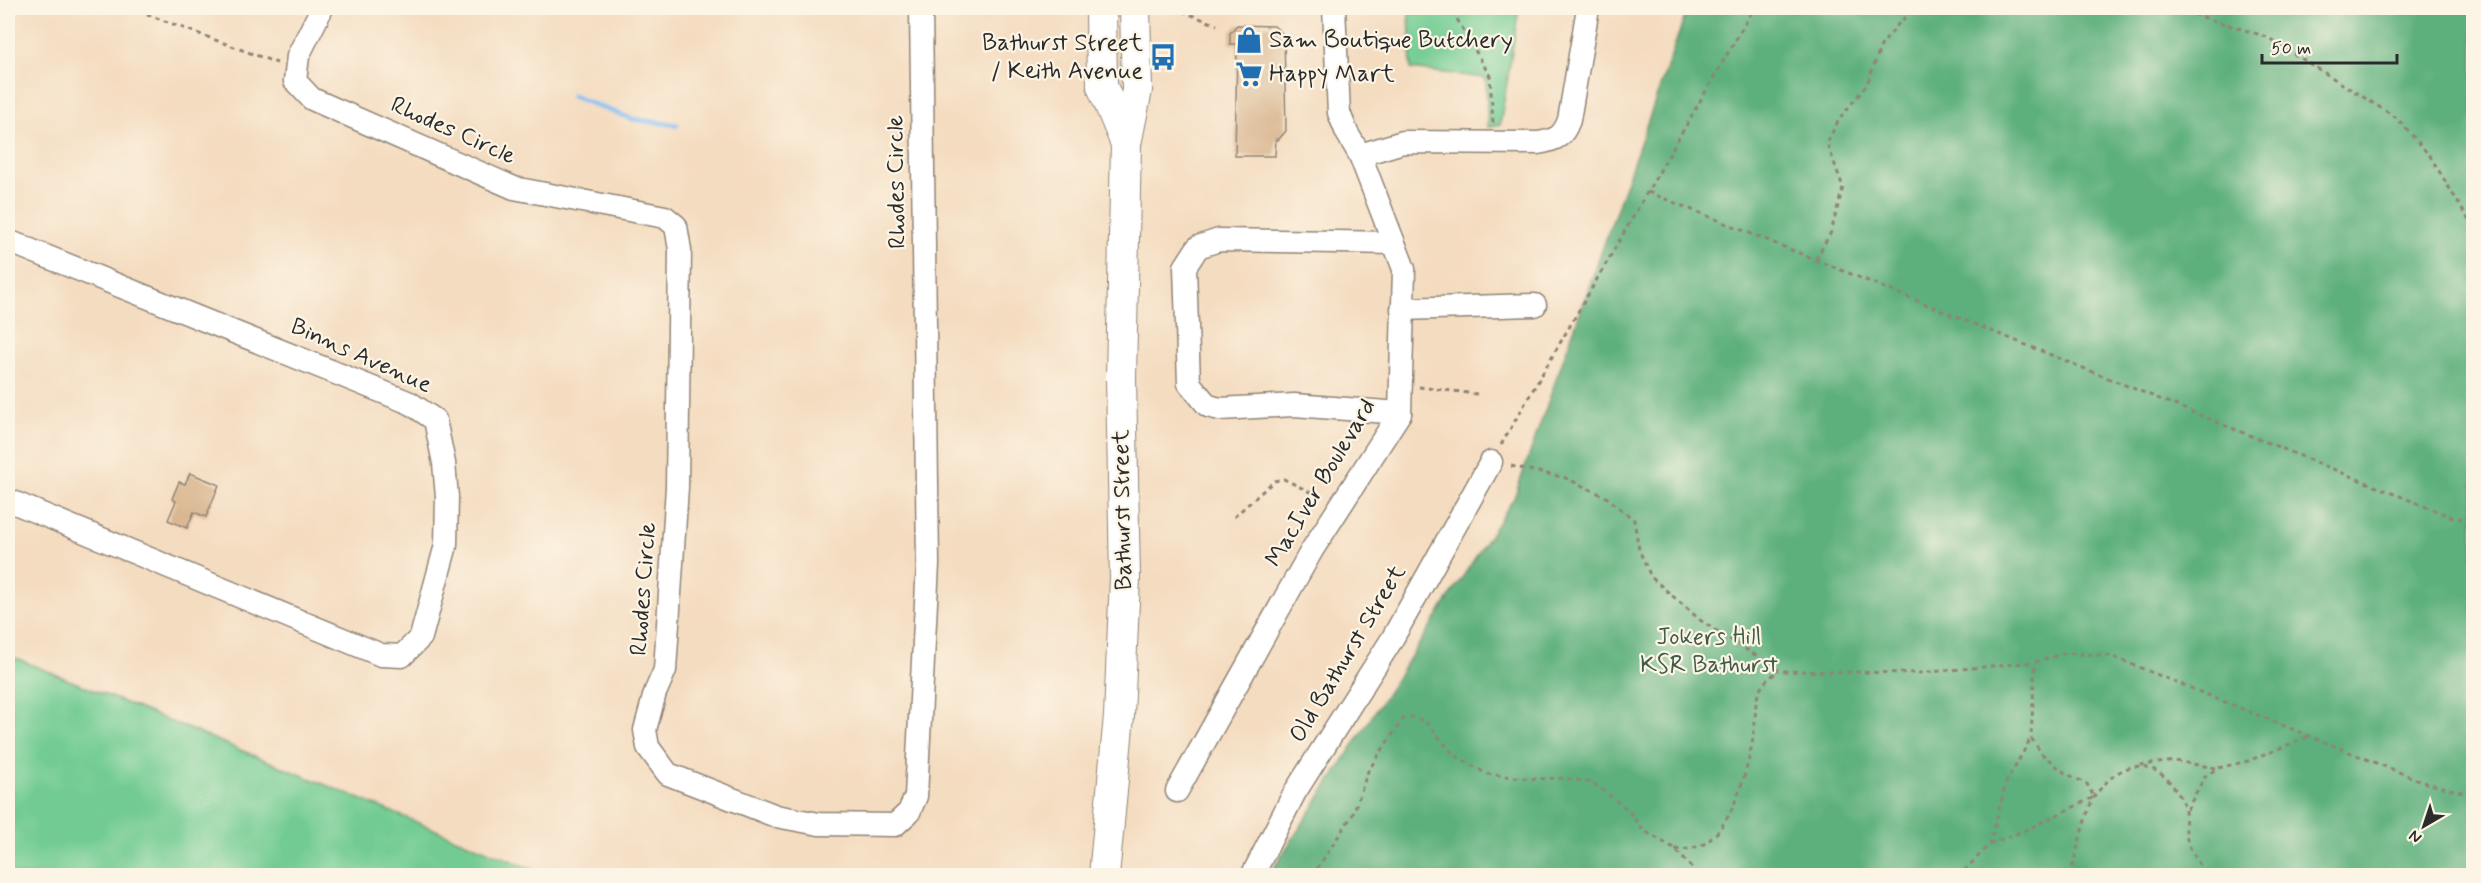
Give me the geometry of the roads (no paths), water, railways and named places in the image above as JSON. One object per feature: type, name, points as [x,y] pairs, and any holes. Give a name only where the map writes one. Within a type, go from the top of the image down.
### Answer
[{"type":"main road","name":"Bathurst Street","points":[[1101,8],[1102,86],[1126,144]]},
{"type":"main road","name":"Bathurst Street","points":[[1104,876],[1119,716],[1125,578],[1121,378],[1126,144],[1137,90],[1135,8]]},
{"type":"street","name":"Rhodes Circle","points":[[322,8],[298,56],[296,71],[295,81],[312,99],[514,188],[665,217],[676,226],[680,250],[677,487],[665,670],[655,693],[645,730],[648,747],[668,774],[776,816],[819,824],[895,825],[909,812],[916,796],[928,564],[921,8]]},
{"type":"street","name":"MacIver Boulevard","points":[[1177,791],[1238,684],[1272,618],[1339,507],[1400,413],[1404,269],[1360,155],[1339,113],[1334,8]]},
{"type":"street","points":[[1360,155],[1403,142],[1538,143],[1555,140],[1564,133],[1569,120],[1588,8]]},
{"type":"street","points":[[1394,243],[1218,240],[1198,247],[1185,267],[1189,383],[1208,406],[1220,409],[1294,405],[1400,413]]},
{"type":"street","name":"Binns Avenue","points":[[8,241],[410,403],[435,420],[445,474],[446,545],[421,637],[402,656],[381,656],[8,500]]},
{"type":"street","points":[[1402,309],[1535,305]]},
{"type":"street","name":"Old Bathurst Street","points":[[1252,876],[1295,792],[1391,641],[1491,462]]},
{"type":"waterway","points":[[572,96],[632,119],[677,125]]},
{"type":"place","name":"Sam Boutique Butchery","points":[[1249,40]]},
{"type":"place","name":"Bathurst Street / Keith Avenue","points":[[1163,57]]},
{"type":"place","name":"Happy Mart","points":[[1249,74]]},
{"type":"park label","name":"Jokers Hill KSR Bathurst","points":[[1709,651]]}]
